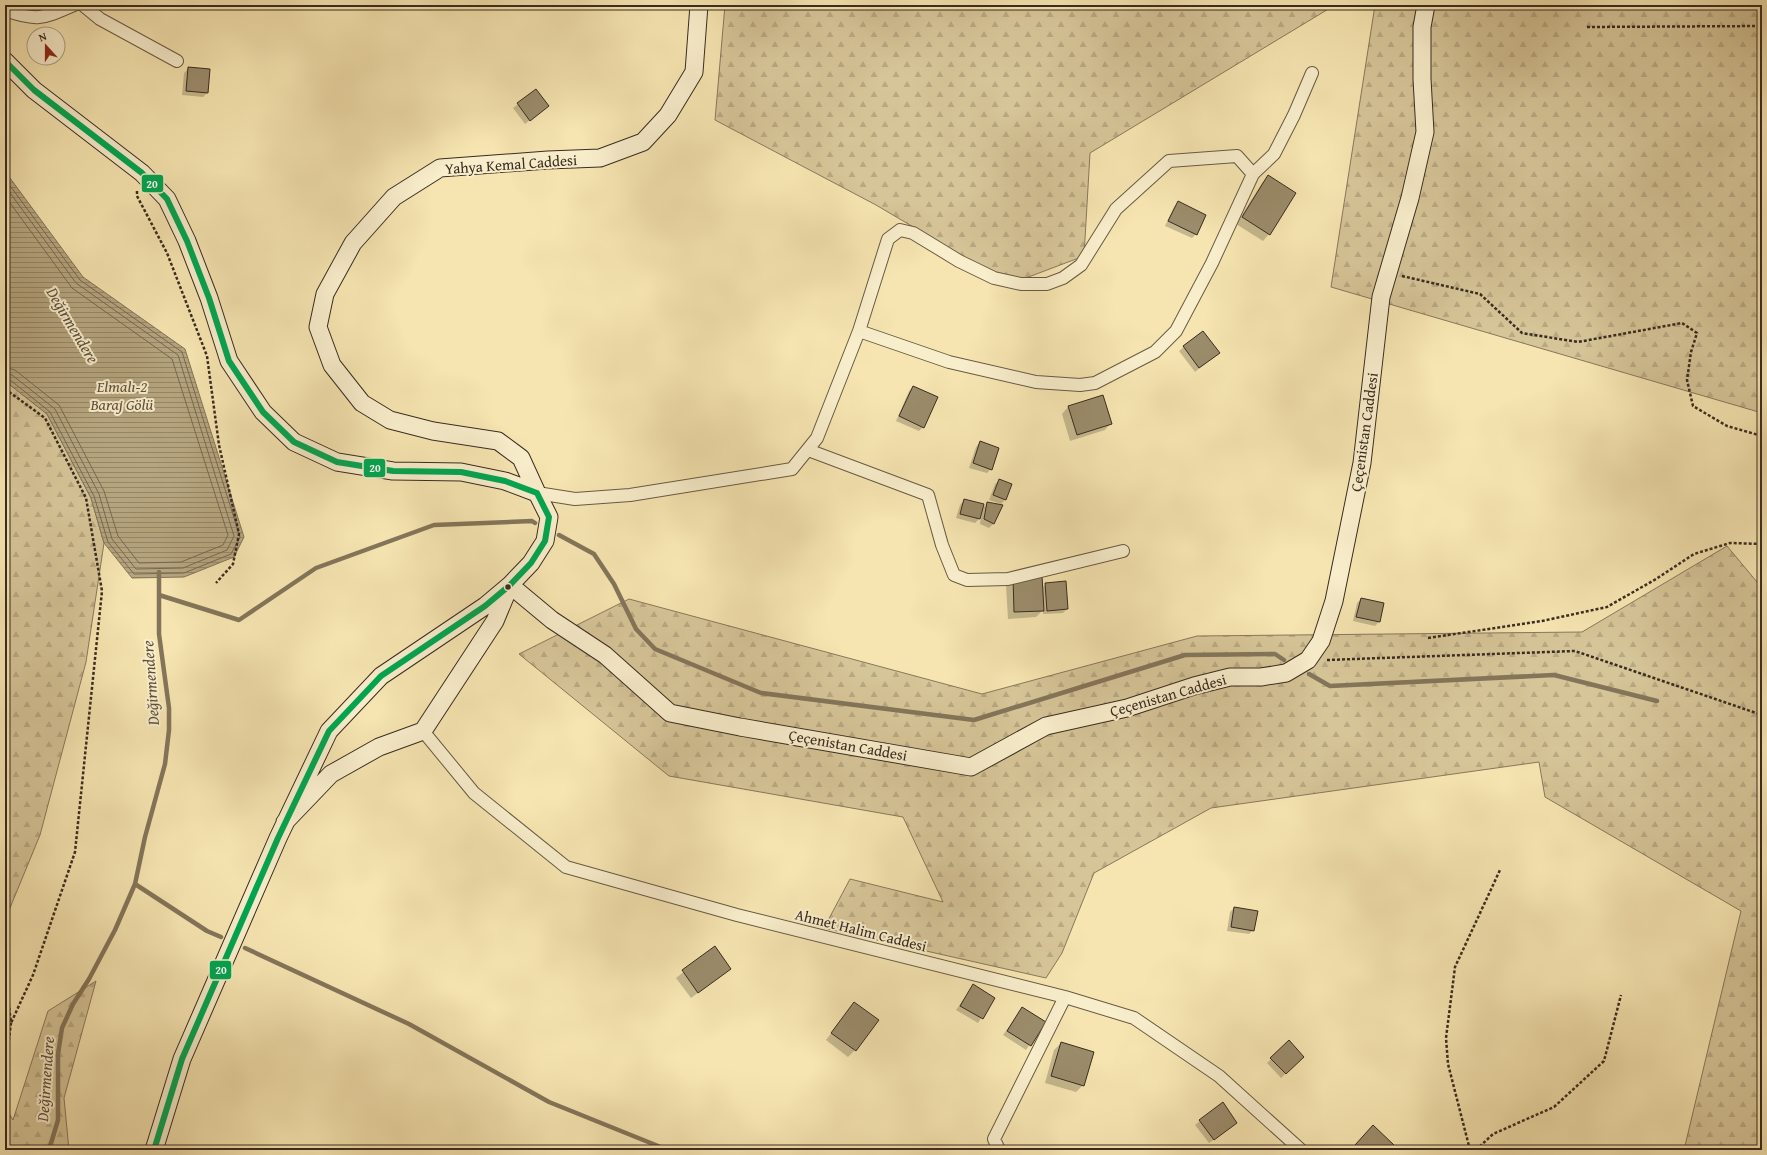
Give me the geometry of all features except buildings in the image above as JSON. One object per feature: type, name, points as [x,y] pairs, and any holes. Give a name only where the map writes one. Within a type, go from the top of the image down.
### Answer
[{"type":"street","points":[[5,10],[22,16],[44,18],[74,5]]},
{"type":"street","points":[[83,5],[100,19],[177,61]]},
{"type":"street","name":"Yahya Kemal Caddesi","points":[[510,585],[531,563],[545,541],[549,517],[521,458],[498,441],[433,431],[390,420],[362,403],[332,365],[318,327],[325,294],[353,243],[394,197],[440,168],[548,160],[600,158],[643,142],[668,115],[694,72],[699,5]]},
{"type":"street","name":"Çeçenistan Caddesi","points":[[510,585],[552,620],[605,654],[670,713],[740,727],[971,767],[1046,726],[1127,708],[1194,686],[1230,677],[1261,677],[1286,673],[1308,660],[1321,641],[1337,585],[1362,464],[1381,297],[1410,198],[1425,132],[1422,79],[1422,27],[1426,5]]},
{"type":"street","points":[[5,61],[34,90],[137,169],[167,199],[187,242],[229,361],[263,412],[294,442],[338,462],[393,471],[461,472],[505,481],[537,494],[576,499],[630,495],[792,469],[817,438],[859,331],[888,239],[900,230],[913,232],[959,261],[994,278],[1021,284],[1047,284],[1063,278],[1081,265],[1116,210],[1169,161],[1238,156],[1253,174]]},
{"type":"street","points":[[859,331],[949,362],[1036,382],[1080,385],[1096,383],[1155,352],[1176,331],[1212,263],[1253,174],[1274,154],[1294,116],[1312,73]]},
{"type":"street","points":[[808,450],[928,495],[942,545],[954,575],[967,580],[1008,579],[1123,551]]},
{"type":"street","points":[[285,822],[332,774],[379,747],[423,730],[495,620],[510,585]]},
{"type":"street","points":[[154,1150],[182,1059],[285,822],[329,731],[381,676],[485,606],[510,585]]},
{"type":"street","name":"Ahmet Halim Caddesi","points":[[423,730],[474,793],[566,867],[737,916],[1065,998],[1134,1018],[1219,1076],[1301,1150]]},
{"type":"street","points":[[999,1150],[994,1139],[1065,998]]},
{"type":"path","points":[[1587,27],[1762,26]]},
{"type":"path","points":[[137,169],[137,196],[167,253],[207,356],[219,445],[239,534],[233,564],[216,583]]},
{"type":"path","points":[[1388,272],[1480,294],[1522,333],[1578,342],[1682,323],[1697,333],[1691,352],[1687,380],[1693,406],[1727,426],[1762,436]]},
{"type":"path","points":[[5,389],[45,418],[86,498],[102,591],[75,852],[33,975],[11,1023]]},
{"type":"path","points":[[1428,638],[1542,621],[1607,607],[1656,579],[1694,554],[1730,543],[1762,544]]},
{"type":"path","points":[[1308,660],[1575,650],[1762,715]]},
{"type":"path","points":[[1470,1150],[1448,1064],[1446,1038],[1455,967],[1500,870]]},
{"type":"path","points":[[5,973],[11,1023],[5,1069]]},
{"type":"path","points":[[1476,1150],[1493,1134],[1554,1107],[1604,1061],[1621,995]]},
{"type":"green space","points":[[725,5],[1335,5],[1090,153],[1084,256],[1010,284],[876,205],[715,120]]},
{"type":"green space","points":[[1375,5],[1762,5],[1762,413],[1331,287]]},
{"type":"green space","points":[[5,381],[47,414],[91,498],[104,543],[86,662],[40,835],[5,920]]},
{"type":"green space","points":[[1727,546],[1762,588],[1762,1150],[1684,1150],[1741,911],[1545,797],[1539,762],[1211,808],[1094,873],[1062,953],[1046,978],[824,928],[850,879],[943,902],[903,817],[669,776],[519,654],[629,599],[982,694],[1197,636],[1582,632]]},
{"type":"green space","points":[[96,981],[64,1098],[69,1150],[5,1150],[5,1107],[13,1120],[48,1011]]},
{"type":"water","name":"Elmalı-2 Baraj Gölü","points":[[5,174],[10,178],[83,277],[185,349],[244,537],[234,557],[184,577],[132,578],[104,543],[91,498],[47,414],[5,381]]},
{"type":"waterway","points":[[159,595],[239,620],[316,568],[434,525],[532,521],[535,523]]},
{"type":"waterway","points":[[559,535],[594,554],[614,584],[636,629],[655,649],[761,693],[974,720],[1185,655],[1275,654],[1284,660]]},
{"type":"waterway","name":"Değirmendere","points":[[49,1150],[58,1120],[58,1054],[62,1028],[73,1004],[89,979],[115,930],[135,884],[145,837],[165,764],[169,730],[169,708],[159,634],[159,572]]},
{"type":"waterway","points":[[1309,674],[1330,686],[1554,675],[1657,701]]},
{"type":"waterway","points":[[135,884],[207,931],[221,937]]},
{"type":"waterway","points":[[245,948],[409,1024],[549,1102],[668,1150]]},
{"type":"transit line","name":"20","points":[[5,61],[34,90],[142,173],[167,199],[187,241],[209,298],[229,361],[263,412],[294,442],[337,462],[393,471],[461,472],[505,481],[537,493],[549,517],[545,541],[531,563],[510,585],[485,606],[381,676],[329,731],[278,838],[182,1059],[154,1150]]}]
